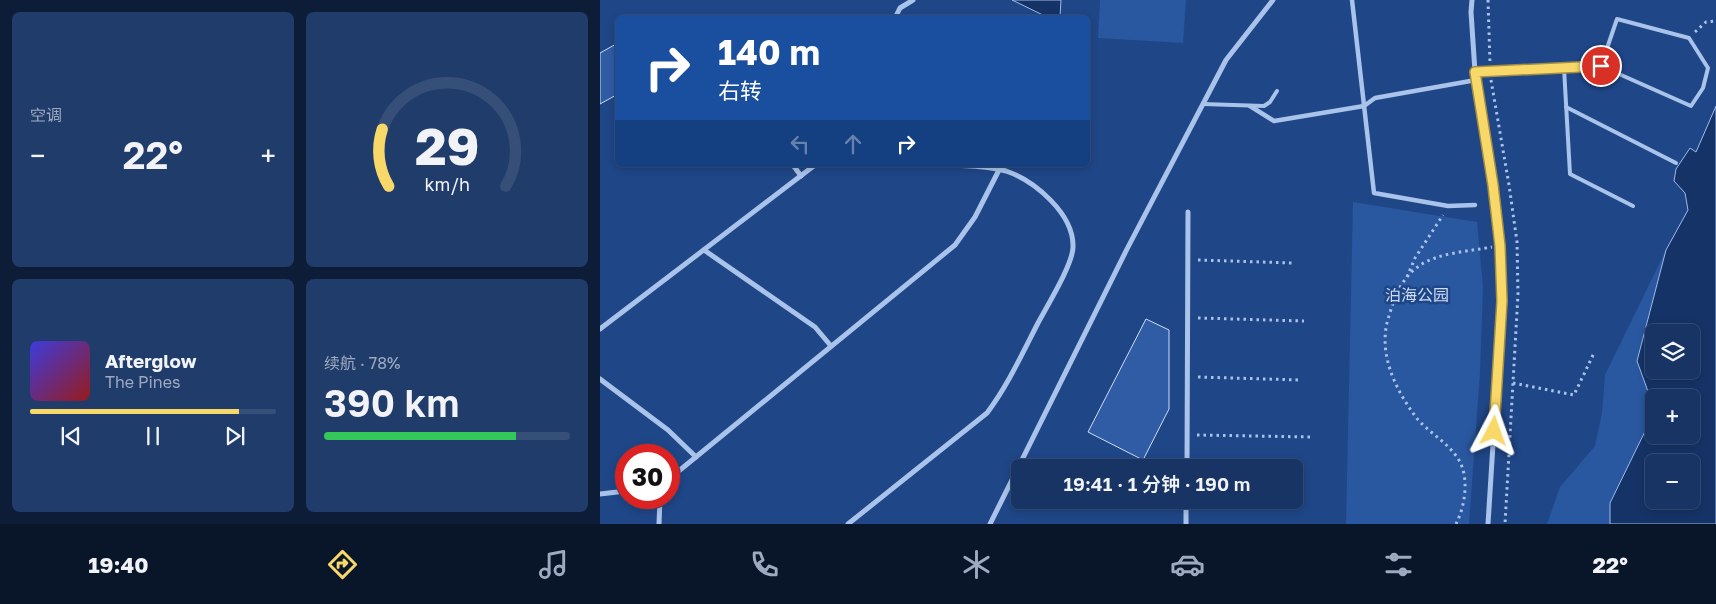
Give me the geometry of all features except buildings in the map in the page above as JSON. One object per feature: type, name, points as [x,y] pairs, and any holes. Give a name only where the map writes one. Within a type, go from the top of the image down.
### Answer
[{"type":"street","points":[[896,15],[900,8],[913,0]]},
{"type":"street","points":[[990,524],[1127,249],[1226,60],[1273,0]]},
{"type":"street","points":[[1352,0],[1374,192],[1448,206],[1474,205]]},
{"type":"street","points":[[1472,0],[1475,72],[1493,185],[1500,246],[1502,301],[1488,524]]},
{"type":"street","points":[[1250,106],[1274,121],[1364,106],[1375,98],[1476,80]]},
{"type":"street","points":[[794,167],[801,176]]},
{"type":"street","points":[[600,329],[812,167]]},
{"type":"street","points":[[848,524],[987,413],[1002,394],[1066,270],[1073,248],[1069,224],[1055,204],[1029,182],[1006,171],[986,167]]},
{"type":"street","points":[[680,470],[955,245],[975,217],[999,170]]},
{"type":"street","points":[[1186,459],[1188,212]]},
{"type":"street","points":[[704,250],[815,327],[832,346]]},
{"type":"street","points":[[600,379],[668,430],[696,458]]},
{"type":"street","points":[[600,494],[615,493]]},
{"type":"street","points":[[658,524],[659,509]]},
{"type":"street","points":[[1186,509],[1186,524]]},
{"type":"lane","points":[[1475,72],[1601,66],[1691,106],[1703,88],[1708,68],[1689,38],[1617,19],[1601,66]]},
{"type":"lane","points":[[1564,68],[1570,174],[1633,206]]},
{"type":"lane","points":[[1203,104],[1264,106],[1270,102],[1277,91]]},
{"type":"lane","points":[[1566,107],[1676,163]]},
{"type":"path","points":[[1488,0],[1490,70]]},
{"type":"path","points":[[1689,38],[1706,22],[1716,21]]},
{"type":"path","points":[[1448,206],[1395,296],[1386,328],[1385,348],[1394,382],[1416,417],[1449,446],[1460,463],[1465,482],[1465,499],[1456,524]]},
{"type":"path","points":[[1406,279],[1419,265],[1437,258],[1500,246]]},
{"type":"path","points":[[1187,260],[1292,262]]},
{"type":"path","points":[[1187,318],[1304,321]]},
{"type":"path","points":[[1513,383],[1574,395],[1594,354]]},
{"type":"path","points":[[1187,377],[1301,380]]},
{"type":"path","points":[[1187,435],[1311,437]]},
{"type":"green space","points":[[1100,0],[1186,0],[1183,43],[1098,38]]},
{"type":"green space","name":"泊海公园","points":[[1353,202],[1477,222],[1483,287],[1480,373],[1469,524],[1346,524]]},
{"type":"green space","points":[[1666,250],[1647,324],[1645,324],[1637,361],[1647,389],[1645,389],[1645,431],[1610,503],[1610,524],[1547,524],[1560,487],[1595,446],[1602,413],[1605,375]]},
{"type":"shaded area","points":[[1012,0],[1061,0],[1060,15],[1043,15]]},
{"type":"shaded area","points":[[1716,106],[1716,524],[1610,524],[1610,503],[1645,431],[1645,444],[1700,444],[1700,389],[1647,389],[1637,361],[1645,330],[1645,379],[1700,379],[1700,324],[1647,324],[1666,250],[1688,210],[1685,193],[1674,181],[1676,169],[1690,148],[1696,152]]},
{"type":"route","points":[[1494,431],[1502,301],[1500,246],[1493,185],[1475,72],[1601,66]]}]
